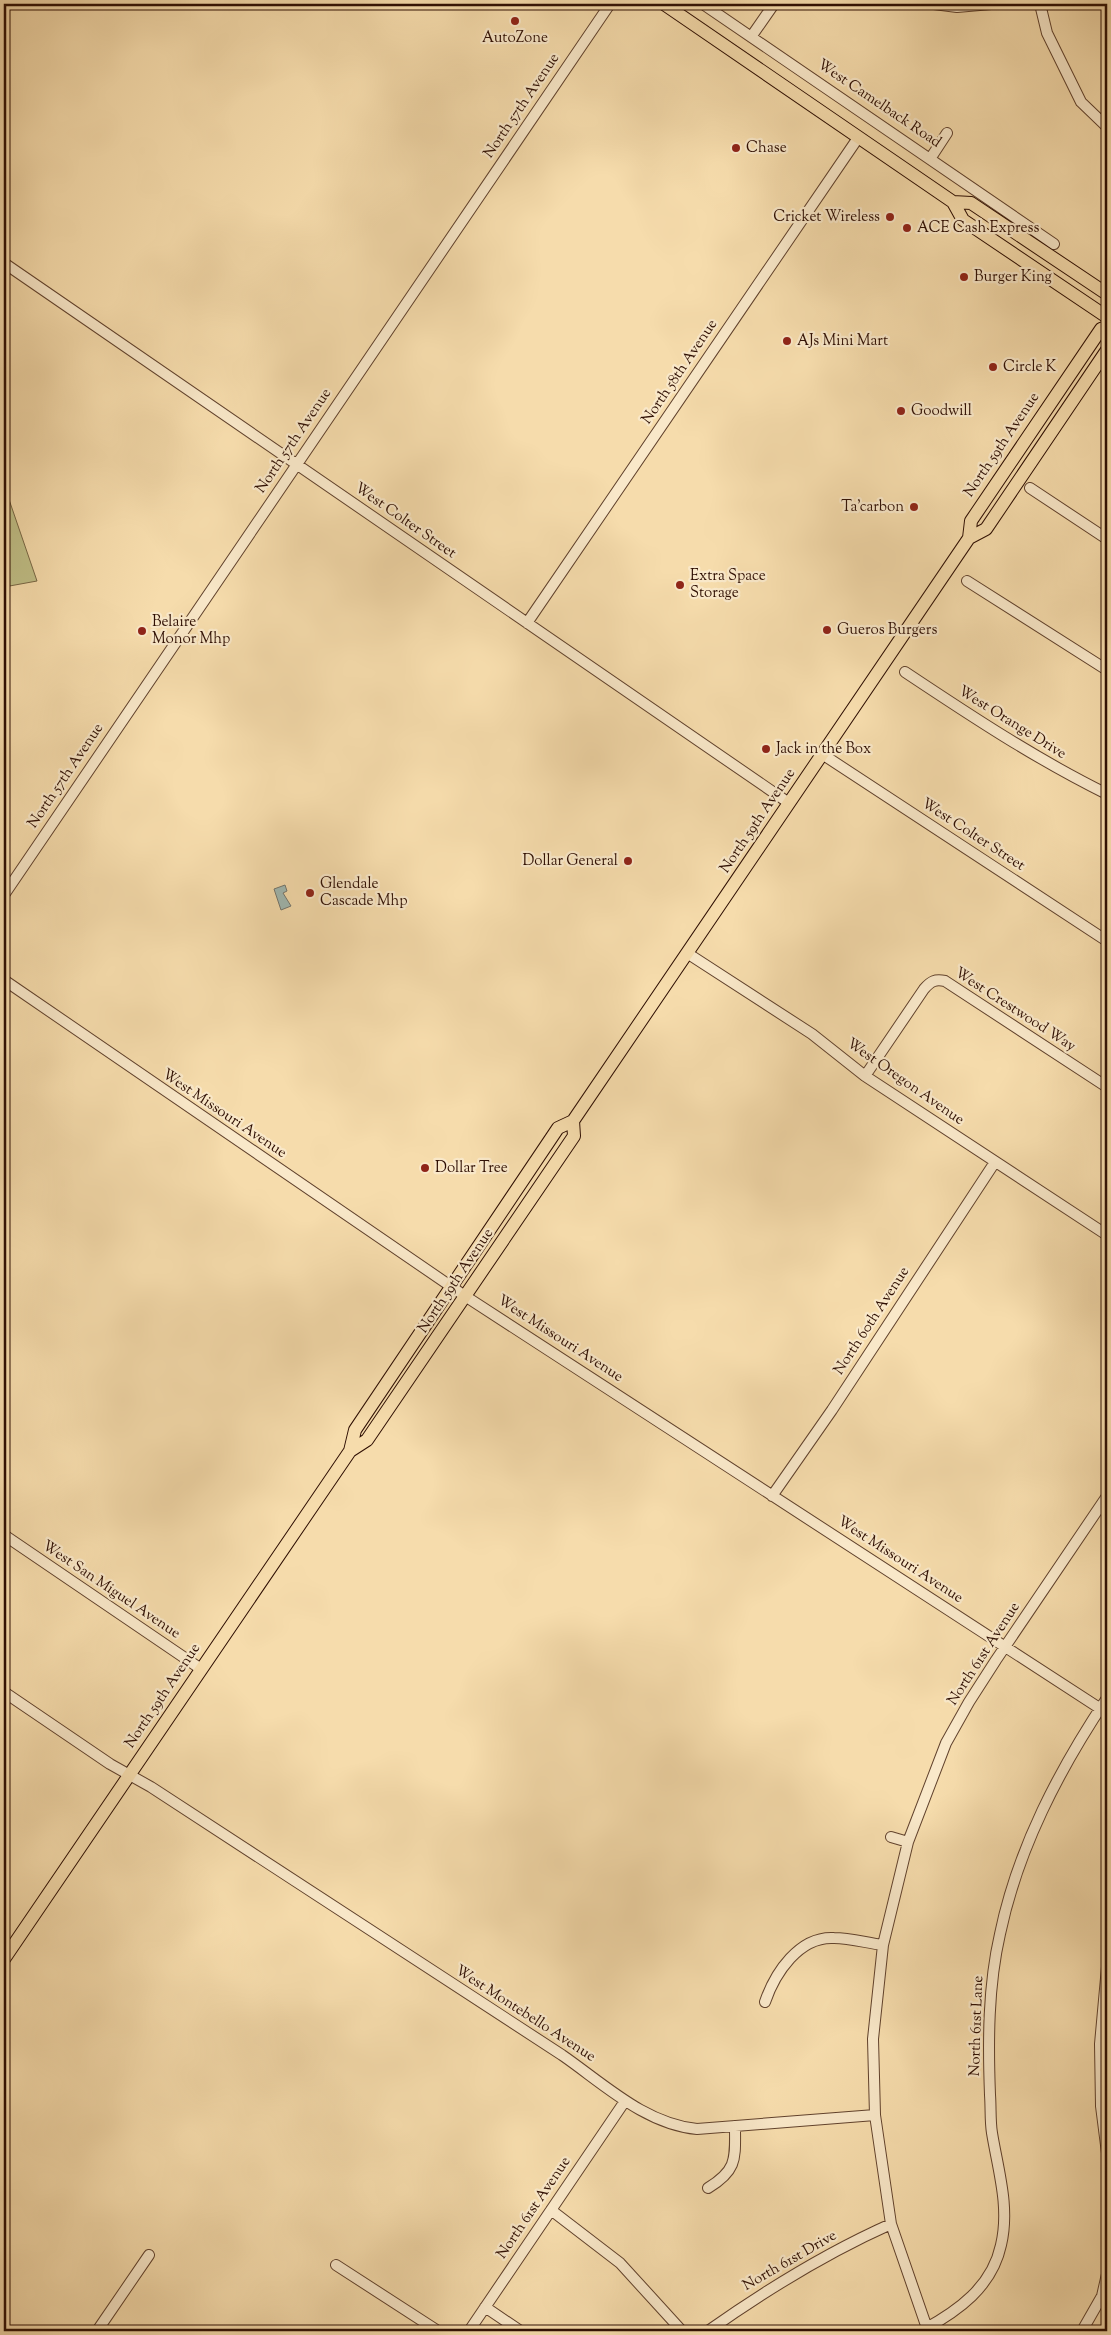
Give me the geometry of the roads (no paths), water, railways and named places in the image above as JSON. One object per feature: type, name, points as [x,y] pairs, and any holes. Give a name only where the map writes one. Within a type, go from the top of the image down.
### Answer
[{"type":"main road","name":"West Camelback Road","points":[[664,4],[952,202],[963,220],[1107,317]]},
{"type":"main road","name":"West Camelback Road","points":[[952,202],[971,203],[1032,236],[1107,294]]},
{"type":"main road","name":"North 59th Avenue","points":[[4,1960],[350,1450],[354,1430],[451,1286],[558,1128],[573,1121],[688,953],[969,538],[971,521],[1101,329],[1107,327]]},
{"type":"main road","name":"North 59th Avenue","points":[[969,538],[986,529],[1107,350]]},
{"type":"main road","name":"North 59th Avenue","points":[[350,1450],[368,1440],[466,1296],[574,1136],[573,1121]]},
{"type":"street","name":"North 57th Avenue","points":[[4,895],[610,4]]},
{"type":"street","name":"West Camelback Road","points":[[704,4],[930,159],[1032,236],[1054,244]]},
{"type":"street","points":[[752,37],[774,4]]},
{"type":"street","points":[[934,4],[957,7],[991,4]]},
{"type":"street","points":[[1040,4],[1047,33],[1081,102],[1107,128]]},
{"type":"street","points":[[930,159],[947,133]]},
{"type":"street","name":"North 58th Avenue","points":[[528,623],[858,138]]},
{"type":"street","name":"West Colter Street","points":[[4,263],[789,804]]},
{"type":"street","points":[[1030,488],[1107,539]]},
{"type":"street","points":[[967,581],[1107,670]]},
{"type":"street","name":"West Orange Drive","points":[[905,672],[974,719],[1035,757],[1107,794]]},
{"type":"street","name":"West Colter Street","points":[[822,754],[1107,941]]},
{"type":"street","name":"West Oregon Avenue","points":[[688,953],[812,1034],[865,1076],[1107,1234]]},
{"type":"street","name":"West Crestwood Way","points":[[865,1076],[931,982],[938,979],[945,981],[1107,1087]]},
{"type":"street","name":"West Missouri Avenue","points":[[4,980],[466,1296],[1104,1711]]},
{"type":"street","name":"North 60th Avenue","points":[[772,1496],[832,1410],[995,1162]]},
{"type":"street","name":"North 61st Avenue","points":[[875,2115],[873,2039],[883,1945],[908,1842],[946,1744],[969,1702],[1107,1496]]},
{"type":"street","name":"West San Miguel Avenue","points":[[4,1535],[201,1669]]},
{"type":"street","name":"West Montebello Avenue","points":[[4,1692],[129,1776],[151,1787],[553,2050],[625,2101],[658,2120],[677,2127],[697,2129],[875,2115]]},
{"type":"street","points":[[1104,1711],[1107,1698]]},
{"type":"street","name":"North 61st Lane","points":[[925,2330],[946,2319],[971,2299],[992,2268],[1001,2246],[1005,2221],[992,2131],[989,2063],[990,2015],[1000,1934],[1019,1868],[1039,1815],[1072,1754],[1104,1711]]},
{"type":"street","points":[[891,1837],[908,1842]]},
{"type":"street","points":[[765,2002],[772,1982],[785,1965],[798,1950],[814,1942],[832,1938],[883,1945]]},
{"type":"street","points":[[1107,1967],[1100,2044],[1101,2106],[1107,2153]]},
{"type":"street","name":"North 61st Avenue","points":[[469,2331],[625,2101]]},
{"type":"street","points":[[875,2115],[891,2224],[925,2330]]},
{"type":"street","points":[[708,2188],[726,2176],[732,2166],[735,2158],[734,2126]]},
{"type":"street","points":[[551,2210],[620,2262],[660,2304],[682,2331]]},
{"type":"street","name":"North 61st Drive","points":[[708,2331],[807,2267],[856,2240],[891,2224]]},
{"type":"street","points":[[97,2331],[149,2255]]},
{"type":"street","points":[[336,2265],[438,2331]]},
{"type":"street","points":[[1082,2331],[1102,2296],[1107,2274]]},
{"type":"street","points":[[485,2307],[519,2330]]},
{"type":"water","points":[[285,885],[287,891],[283,893],[291,906],[281,910],[274,889]]},
{"type":"place","name":"AutoZone","points":[[515,21]]},
{"type":"place","name":"Chase","points":[[736,148]]},
{"type":"place","name":"Cricket Wireless","points":[[890,217]]},
{"type":"place","name":"ACE Cash Express","points":[[907,228]]},
{"type":"place","name":"Burger King","points":[[964,277]]},
{"type":"place","name":"AJs Mini Mart","points":[[787,341]]},
{"type":"place","name":"Circle K","points":[[993,367]]},
{"type":"place","name":"Goodwill","points":[[901,411]]},
{"type":"place","name":"Ta'carbon","points":[[914,507]]},
{"type":"place","name":"Extra Space Storage","points":[[680,585]]},
{"type":"place","name":"Gueros Burgers","points":[[827,630]]},
{"type":"place","name":"Belaire Monor Mhp","points":[[142,631]]},
{"type":"place","name":"Jack in the Box","points":[[766,749]]},
{"type":"place","name":"Dollar General","points":[[628,861]]},
{"type":"place","name":"Glendale Cascade Mhp","points":[[310,893]]},
{"type":"place","name":"Dollar Tree","points":[[425,1168]]}]
